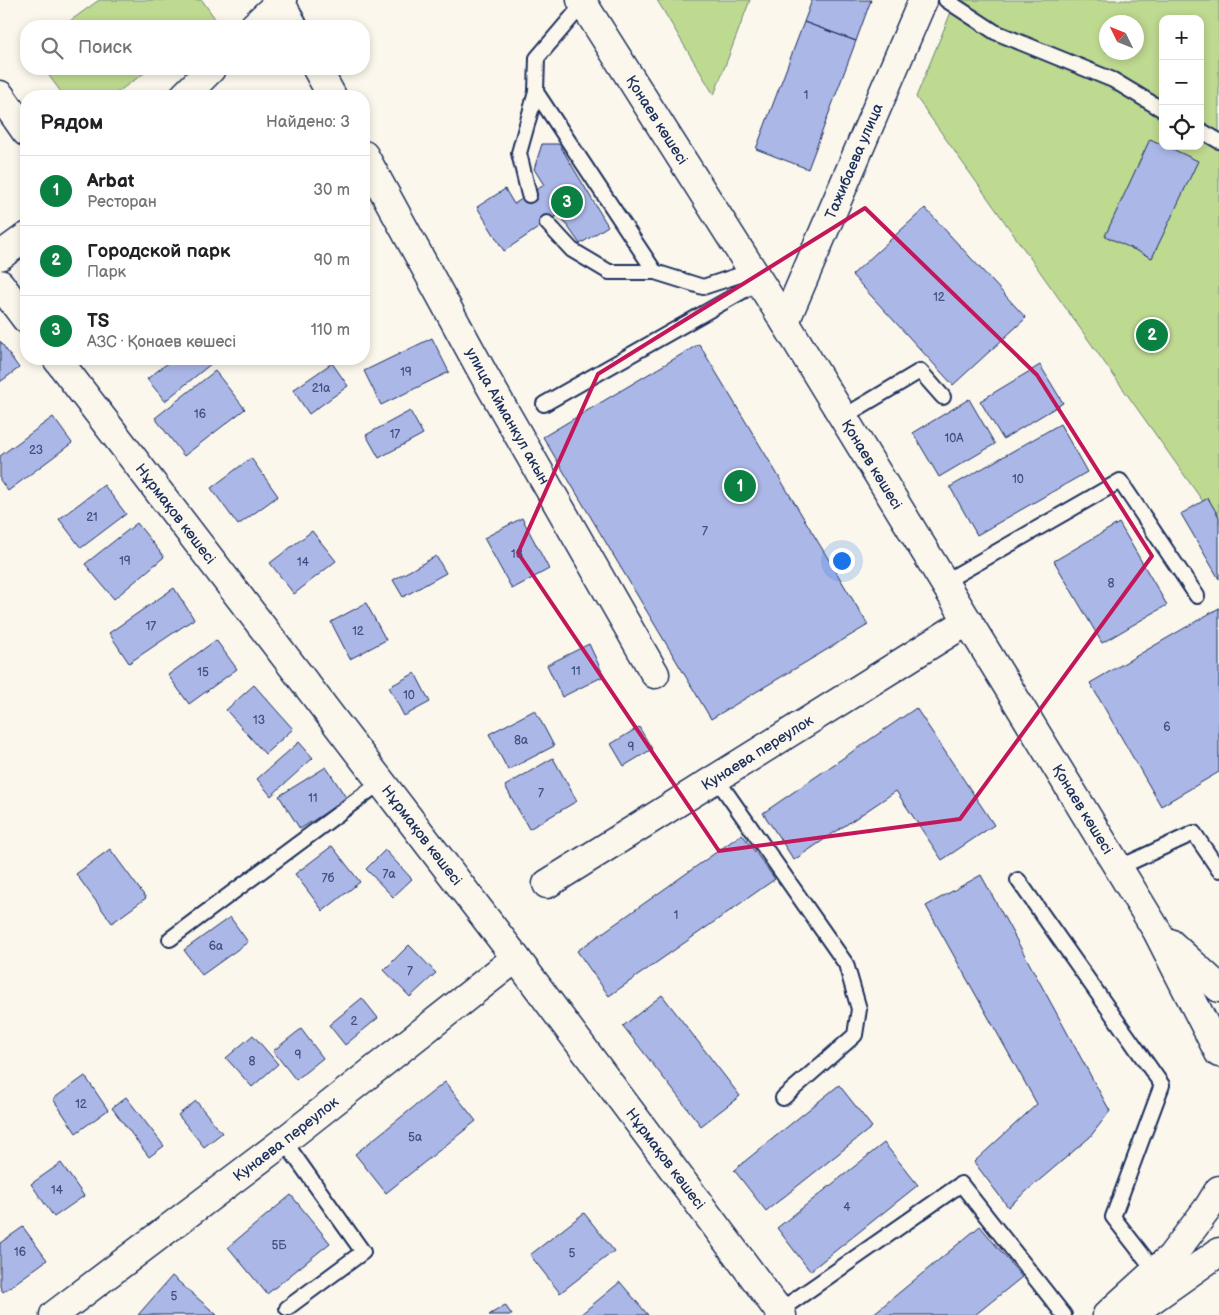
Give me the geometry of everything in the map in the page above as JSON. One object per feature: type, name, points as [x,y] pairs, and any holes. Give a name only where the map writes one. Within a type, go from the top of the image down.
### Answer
[{"type":"street","name":"Тажибаева улица","points":[[786,322],[923,0]]},
{"type":"street","points":[[260,20],[281,1],[290,20]]},
{"type":"street","name":"Қонаев көшесі","points":[[582,2],[786,322],[1157,931]]},
{"type":"street","points":[[190,90],[205,75]]},
{"type":"street","points":[[320,75],[328,90]]},
{"type":"street","points":[[0,95],[20,123]]},
{"type":"street","name":"улица Айманкул акын","points":[[370,166],[484,375],[655,674]]},
{"type":"street","points":[[0,256],[20,241]]},
{"type":"street","points":[[0,284],[20,311]]},
{"type":"street","name":"Нұрмақов көшесі","points":[[62,365],[516,958],[781,1313]]},
{"type":"street","name":"Кунаева переулок","points":[[547,884],[968,621]]},
{"type":"street","points":[[1157,931],[1219,988]]},
{"type":"street","points":[[1157,931],[1219,1053]]},
{"type":"street","name":"Кунаева переулок","points":[[54,1315],[284,1141],[516,958]]},
{"type":"street","points":[[1107,1315],[1171,1257],[1208,1208],[1219,1190]]},
{"type":"street","points":[[1130,1315],[1219,1252]]},
{"type":"lane","points":[[946,0],[995,32],[1113,80],[1159,108]]},
{"type":"lane","points":[[528,195],[519,153],[536,92],[537,58],[582,2]]},
{"type":"lane","points":[[536,92],[655,272]]},
{"type":"lane","points":[[1204,132],[1219,141]]},
{"type":"lane","points":[[546,223],[572,250],[609,272],[655,272],[703,287],[756,277]]},
{"type":"lane","points":[[544,404],[756,277]]},
{"type":"lane","points":[[843,417],[920,371],[943,397]]},
{"type":"lane","points":[[944,582],[1120,481],[1197,596]]},
{"type":"lane","points":[[716,778],[846,964],[860,1009],[855,1035],[784,1098]]},
{"type":"lane","points":[[170,939],[381,782]]},
{"type":"lane","points":[[1118,868],[1194,833],[1219,870]]},
{"type":"lane","points":[[1018,880],[1162,1084],[1113,1217],[1155,1271]]},
{"type":"lane","points":[[284,1141],[363,1252],[287,1308]]},
{"type":"lane","points":[[781,1313],[962,1184],[1064,1315]]},
{"type":"highlighted area","points":[[865,208],[1037,375],[1152,556],[960,819],[719,851],[518,553],[598,374]]},
{"type":"green space","points":[[99,0],[202,0],[216,20],[71,20]]},
{"type":"green space","points":[[657,0],[750,0],[714,95]]},
{"type":"green space","points":[[956,0],[1219,0],[1219,524],[916,97]]},
{"type":"green space","points":[[48,75],[142,75],[120,90],[60,90]]},
{"type":"building","points":[[812,0],[871,0],[856,41],[804,22]]},
{"type":"building","points":[[804,22],[856,41],[808,169],[756,149]]},
{"type":"building","points":[[1150,139],[1159,143],[1159,150],[1175,150],[1198,161],[1152,258],[1105,236]]},
{"type":"building","points":[[542,144],[559,144],[608,226],[580,244],[559,214],[504,251],[477,207],[505,189],[514,204],[544,185],[534,169]]},
{"type":"building","points":[[925,208],[1026,318],[953,385],[852,275]]},
{"type":"building","points":[[432,338],[449,372],[381,405],[364,371]]},
{"type":"building","points":[[0,341],[19,368],[0,382]]},
{"type":"building","points":[[699,344],[868,625],[711,719],[543,437]]},
{"type":"building","points":[[165,365],[210,365],[165,401],[147,379]]},
{"type":"building","points":[[329,365],[333,365],[348,386],[309,414],[293,390]]},
{"type":"building","points":[[1040,365],[1063,403],[1003,439],[980,401]]},
{"type":"building","points":[[215,371],[245,409],[184,456],[155,418]]},
{"type":"building","points":[[969,399],[995,444],[939,477],[913,433]]},
{"type":"building","points":[[410,411],[423,434],[379,458],[366,435]]},
{"type":"building","points":[[53,417],[72,443],[8,491],[0,480],[0,456]]},
{"type":"building","points":[[1060,424],[1087,472],[977,535],[950,487]]},
{"type":"building","points":[[251,458],[278,496],[238,525],[211,488]]},
{"type":"building","points":[[104,485],[126,514],[81,548],[59,519]]},
{"type":"building","points":[[1208,498],[1219,517],[1219,579],[1181,514]]},
{"type":"building","points":[[522,518],[549,569],[512,589],[484,538]]},
{"type":"building","points":[[137,523],[164,557],[114,599],[85,564]]},
{"type":"building","points":[[1119,523],[1167,605],[1102,643],[1054,561]]},
{"type":"building","points":[[312,531],[336,561],[294,594],[270,563]]},
{"type":"building","points":[[436,556],[446,573],[403,597],[393,580]]},
{"type":"building","points":[[174,588],[194,619],[129,663],[109,633]]},
{"type":"building","points":[[366,603],[386,640],[350,659],[331,622]]},
{"type":"building","points":[[1219,608],[1219,772],[1161,806],[1090,683]]},
{"type":"building","points":[[216,640],[237,669],[189,704],[168,675]]},
{"type":"building","points":[[589,644],[604,676],[562,697],[547,665]]},
{"type":"building","points":[[415,673],[430,702],[404,716],[389,687]]},
{"type":"building","points":[[254,685],[293,729],[265,754],[226,710]]},
{"type":"building","points":[[916,708],[994,825],[942,860],[896,791],[794,860],[763,813]]},
{"type":"building","points":[[535,710],[554,746],[508,770],[489,734]]},
{"type":"building","points":[[639,727],[652,749],[624,766],[611,744]]},
{"type":"building","points":[[299,742],[313,758],[271,796],[257,779]]},
{"type":"building","points":[[553,758],[577,801],[529,829],[505,786]]},
{"type":"building","points":[[326,767],[347,799],[300,829],[279,796]]},
{"type":"building","points":[[742,834],[775,879],[609,996],[577,951]]},
{"type":"building","points":[[332,846],[360,882],[323,911],[295,874]]},
{"type":"building","points":[[110,849],[146,898],[112,923],[76,874]]},
{"type":"building","points":[[385,850],[412,879],[393,897],[366,869]]},
{"type":"building","points":[[981,875],[1110,1111],[1090,1137],[1008,1207],[974,1162],[1037,1104],[926,906]]},
{"type":"building","points":[[230,917],[248,942],[202,975],[184,950]]},
{"type":"building","points":[[409,945],[436,973],[410,997],[384,970]]},
{"type":"building","points":[[662,995],[740,1096],[701,1126],[623,1026]]},
{"type":"building","points":[[362,998],[378,1018],[345,1045],[329,1025]]},
{"type":"building","points":[[301,1029],[323,1058],[296,1080],[273,1051]]},
{"type":"building","points":[[253,1035],[278,1064],[252,1087],[226,1058]]},
{"type":"building","points":[[85,1076],[108,1110],[76,1133],[53,1099]]},
{"type":"building","points":[[445,1082],[476,1121],[386,1193],[355,1154]]},
{"type":"building","points":[[839,1085],[872,1127],[766,1211],[734,1170]]},
{"type":"building","points":[[126,1097],[164,1146],[149,1157],[112,1108]]},
{"type":"building","points":[[196,1101],[222,1133],[204,1147],[178,1115]]},
{"type":"building","points":[[884,1143],[918,1185],[810,1271],[777,1228]]},
{"type":"building","points":[[61,1163],[84,1196],[54,1217],[31,1184]]},
{"type":"building","points":[[291,1195],[330,1243],[267,1294],[228,1247]]},
{"type":"building","points":[[584,1213],[614,1251],[560,1293],[530,1255]]},
{"type":"building","points":[[980,1226],[1022,1277],[975,1315],[872,1315]]},
{"type":"building","points":[[23,1227],[47,1260],[3,1292],[0,1287],[0,1243]]},
{"type":"building","points":[[172,1276],[217,1315],[138,1315]]},
{"type":"building","points":[[620,1282],[648,1315],[580,1315]]},
{"type":"building","points":[[505,1305],[512,1315],[489,1315]]},
{"type":"place","name":"TS","points":[[567,202]]},
{"type":"place","name":"Городской парк","points":[[1152,335]]},
{"type":"place","name":"Arbat","points":[[740,486]]}]
